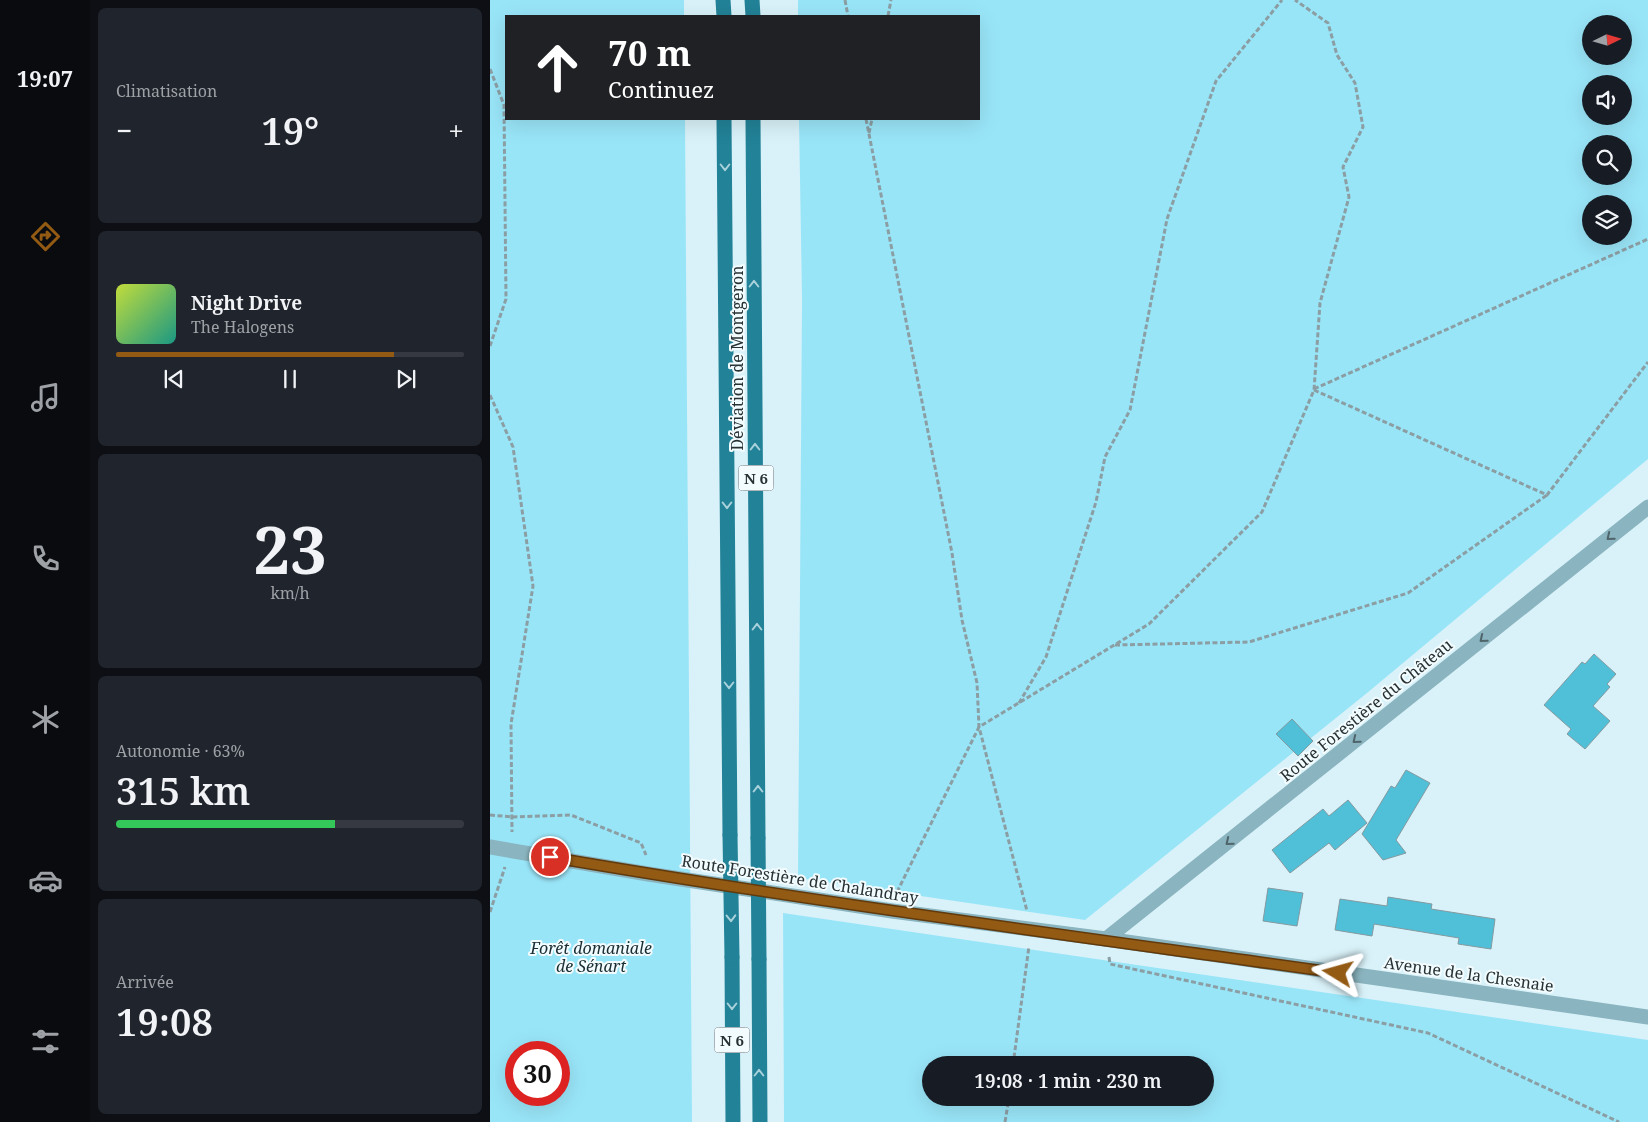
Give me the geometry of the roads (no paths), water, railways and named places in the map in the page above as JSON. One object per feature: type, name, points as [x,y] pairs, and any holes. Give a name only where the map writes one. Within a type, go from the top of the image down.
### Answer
[{"type":"main road","points":[[723,0],[724,15]]},
{"type":"main road","points":[[752,0],[752,15]]},
{"type":"main road","name":"Déviation de Montgeron","points":[[724,120],[733,1122]]},
{"type":"main road","name":"Déviation de Montgeron","points":[[753,120],[760,1122]]},
{"type":"street","name":"Route Forestière du Château","points":[[1106,940],[1648,506]]},
{"type":"street","name":"Route Forestière de Chalandray","points":[[490,847],[648,874],[892,911],[1106,940]]},
{"type":"street","name":"Avenue de la Chesnaie","points":[[1106,940],[1648,1017]]},
{"type":"park label","name":"Forêt domaniale de Sénart","points":[[591,957]]}]
